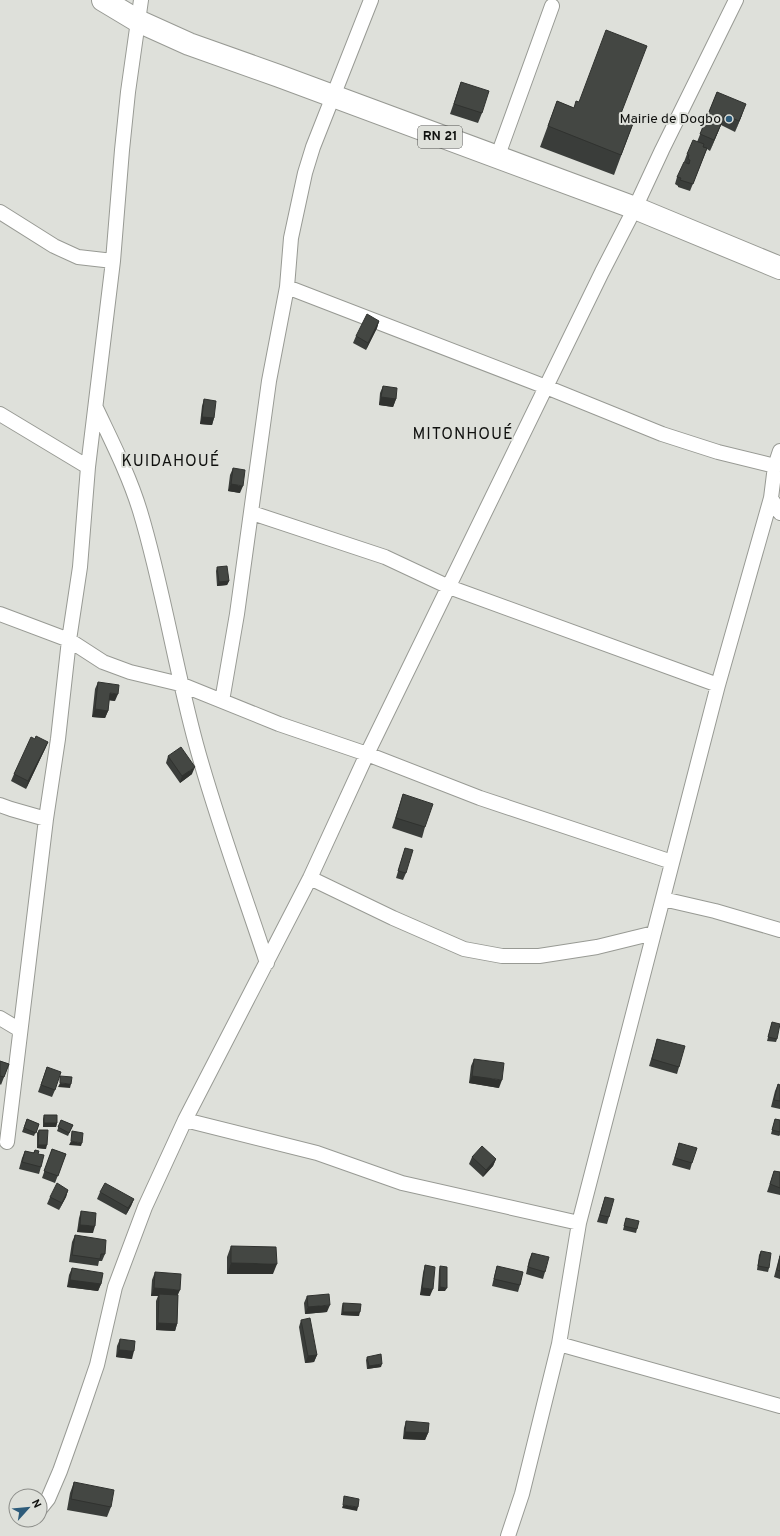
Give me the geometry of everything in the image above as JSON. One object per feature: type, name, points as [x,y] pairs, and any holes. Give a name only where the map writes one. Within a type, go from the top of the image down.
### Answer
[{"type":"main road","name":"RN 21","points":[[103,0],[138,21],[189,44],[636,208],[780,268]]},
{"type":"street","points":[[7,1142],[46,820],[80,567],[88,467],[113,261],[128,92],[141,0]]},
{"type":"street","points":[[222,701],[237,614],[270,380],[287,287],[291,238],[304,173],[313,146],[372,0]]},
{"type":"street","points":[[48,1499],[60,1471],[97,1365],[115,1287],[145,1207],[185,1120],[310,878],[367,754],[602,272],[636,208],[662,150],[736,0]]},
{"type":"street","points":[[497,158],[552,6]]},
{"type":"street","points":[[0,212],[54,246],[78,257],[113,261]]},
{"type":"street","points":[[287,287],[546,387],[662,434],[718,452],[775,466]]},
{"type":"street","points":[[96,408],[128,476],[140,511],[155,570],[180,684],[196,744],[223,836],[242,885],[267,963]]},
{"type":"street","points":[[0,414],[88,467]]},
{"type":"street","points":[[508,1536],[522,1494],[559,1344],[579,1223],[718,685],[771,498],[775,466],[780,451]]},
{"type":"street","points":[[771,498],[780,513]]},
{"type":"street","points":[[252,513],[385,557],[449,587],[718,685]]},
{"type":"street","points":[[0,614],[69,640],[103,662],[130,672],[180,684],[279,724],[367,754],[480,798],[672,862]]},
{"type":"street","points":[[0,804],[10,809],[46,820]]},
{"type":"street","points":[[310,878],[386,915],[464,949],[502,956],[538,956],[597,947],[654,933]]},
{"type":"street","points":[[663,899],[715,911],[780,930]]},
{"type":"street","points":[[0,1018],[20,1030]]},
{"type":"street","points":[[185,1120],[317,1153],[402,1183],[579,1223]]},
{"type":"street","points":[[559,1344],[780,1406]]},
{"type":"building","points":[[606,30],[647,46],[620,116],[634,121],[621,155],[548,126],[557,101],[574,108],[576,101],[579,102]]},
{"type":"building","points":[[461,82],[489,91],[482,113],[454,104]]},
{"type":"building","points":[[717,92],[746,104],[739,121],[725,115],[714,140],[700,134]]},
{"type":"building","points":[[693,140],[704,144],[703,147],[707,148],[693,184],[680,180],[681,178],[677,177],[684,162],[689,164],[689,155],[687,154]]},
{"type":"building","points":[[367,314],[379,321],[368,343],[356,336]]},
{"type":"building","points":[[383,386],[397,388],[396,399],[381,397]]},
{"type":"building","points":[[204,399],[216,401],[214,418],[202,417]]},
{"type":"building","points":[[233,468],[245,470],[243,486],[231,484]]},
{"type":"building","points":[[227,566],[229,581],[219,582],[217,567]]},
{"type":"building","points":[[98,682],[119,685],[118,694],[110,693],[108,711],[95,709]]},
{"type":"building","points":[[36,736],[48,742],[28,781],[14,774],[31,737],[35,739]]},
{"type":"building","points":[[181,747],[195,767],[182,776],[168,756]]},
{"type":"building","points":[[403,794],[433,804],[425,827],[396,818]]},
{"type":"building","points":[[405,848],[413,850],[406,873],[398,871]]},
{"type":"building","points":[[772,1022],[780,1024],[777,1039],[768,1037]]},
{"type":"building","points":[[657,1039],[685,1046],[679,1067],[652,1059]]},
{"type":"building","points":[[474,1059],[504,1063],[502,1080],[472,1076]]},
{"type":"building","points":[[0,1061],[9,1064],[4,1077],[0,1076]]},
{"type":"building","points":[[47,1067],[61,1072],[55,1090],[41,1085]]},
{"type":"building","points":[[60,1076],[72,1077],[71,1084],[60,1083]]},
{"type":"building","points":[[778,1084],[780,1085],[780,1101],[774,1100]]},
{"type":"building","points":[[44,1115],[57,1115],[57,1123],[44,1123]]},
{"type":"building","points":[[27,1119],[39,1124],[36,1133],[24,1128]]},
{"type":"building","points":[[775,1119],[780,1120],[780,1132],[772,1130]]},
{"type":"building","points":[[61,1120],[73,1125],[69,1133],[58,1127]]},
{"type":"building","points":[[39,1130],[48,1130],[47,1145],[38,1145]]},
{"type":"building","points":[[72,1131],[83,1133],[82,1143],[71,1141]]},
{"type":"building","points":[[679,1143],[697,1148],[692,1163],[675,1158]]},
{"type":"building","points":[[482,1146],[496,1159],[486,1170],[472,1157]]},
{"type":"building","points":[[52,1149],[66,1154],[58,1176],[44,1171]]},
{"type":"building","points":[[35,1150],[39,1151],[38,1154],[44,1155],[41,1167],[22,1162],[25,1151],[34,1153]]},
{"type":"building","points":[[774,1171],[780,1172],[780,1188],[770,1184]]},
{"type":"building","points":[[57,1183],[68,1190],[62,1203],[50,1197]]},
{"type":"building","points":[[105,1183],[134,1199],[128,1208],[100,1192]]},
{"type":"building","points":[[605,1197],[614,1199],[609,1217],[600,1215]]},
{"type":"building","points":[[81,1211],[96,1213],[95,1226],[80,1225]]},
{"type":"building","points":[[626,1218],[639,1221],[637,1229],[624,1226]]},
{"type":"building","points":[[75,1235],[106,1240],[105,1254],[101,1254],[100,1259],[72,1255]]},
{"type":"building","points":[[231,1246],[276,1247],[277,1264],[231,1263]]},
{"type":"building","points":[[761,1251],[771,1253],[769,1268],[758,1266]]},
{"type":"building","points":[[532,1253],[549,1257],[545,1272],[528,1267]]},
{"type":"building","points":[[780,1256],[780,1271],[777,1270]]},
{"type":"building","points":[[425,1265],[435,1267],[433,1289],[422,1288]]},
{"type":"building","points":[[440,1266],[447,1267],[447,1288],[440,1287]]},
{"type":"building","points":[[497,1266],[523,1272],[520,1285],[494,1279]]},
{"type":"building","points":[[72,1268],[103,1273],[101,1284],[70,1280]]},
{"type":"building","points":[[155,1272],[181,1274],[180,1290],[154,1288]]},
{"type":"building","points":[[159,1294],[178,1295],[177,1324],[158,1323]]},
{"type":"building","points":[[329,1294],[330,1305],[308,1307],[307,1296]]},
{"type":"building","points":[[343,1303],[361,1304],[360,1312],[343,1312]]},
{"type":"building","points":[[310,1318],[317,1355],[308,1356],[301,1320]]},
{"type":"building","points":[[120,1339],[135,1341],[134,1351],[119,1350]]},
{"type":"building","points":[[381,1354],[382,1364],[369,1366],[367,1357]]},
{"type":"building","points":[[406,1421],[429,1423],[428,1433],[405,1432]]},
{"type":"building","points":[[74,1482],[114,1490],[111,1507],[71,1499]]},
{"type":"building","points":[[344,1496],[359,1499],[358,1507],[343,1505]]},
{"type":"place","name":"Mairie de Dogbo","points":[[729,119]]},
{"type":"district","name":"MITONHOUÉ","points":[[463,435]]},
{"type":"district","name":"KUIDAHOUÉ","points":[[171,462]]}]
